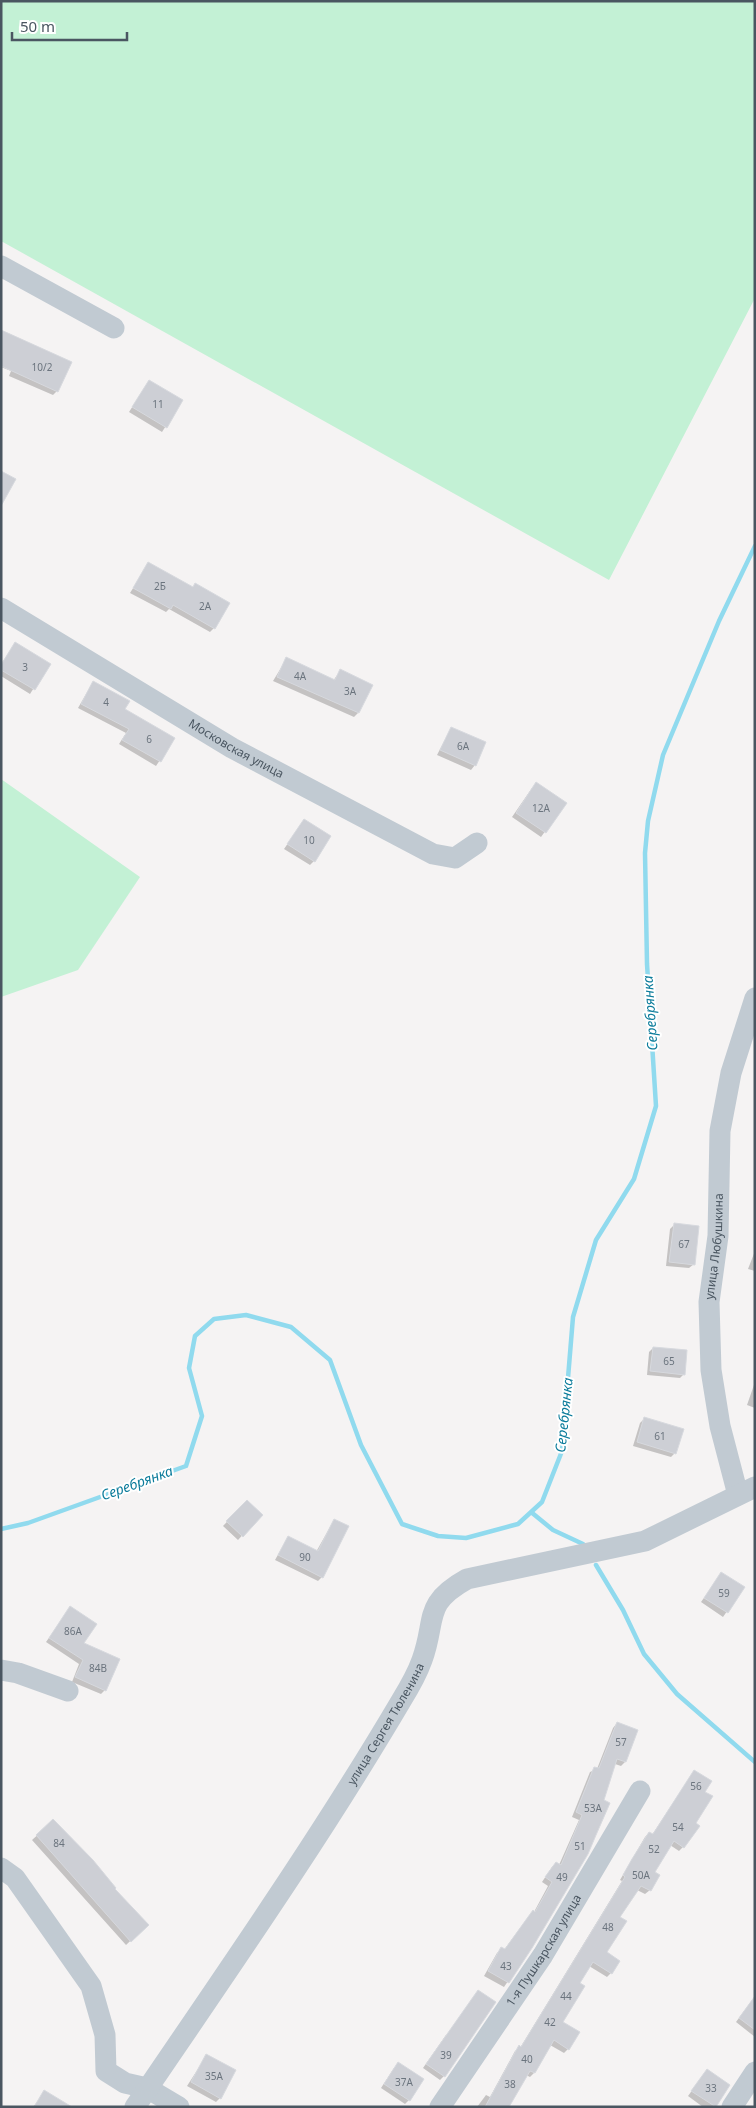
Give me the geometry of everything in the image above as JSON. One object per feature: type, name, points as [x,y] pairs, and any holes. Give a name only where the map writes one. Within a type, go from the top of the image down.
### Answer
[{"type":"street","points":[[1,266],[114,328]]},
{"type":"street","name":"Московская улица","points":[[1,608],[232,748],[433,854],[455,858],[477,843]]},
{"type":"street","name":"улица Любушкина","points":[[746,1491],[720,1426],[711,1370],[709,1302],[718,1236],[720,1130],[731,1073],[755,998]]},
{"type":"street","name":"улица Сергея Тюленина","points":[[135,2107],[284,1887],[402,1699],[422,1660],[432,1613],[448,1590],[467,1579],[645,1542],[746,1491]]},
{"type":"street","points":[[1,1670],[18,1673],[68,1691]]},
{"type":"street","name":"1-я Пушкарская улица","points":[[440,2107],[543,1955],[640,1791]]},
{"type":"street","points":[[1,1868],[15,1878],[91,1986],[105,2034],[106,2071],[125,2082],[147,2088],[179,2107]]},
{"type":"street","points":[[732,2107],[755,2072]]},
{"type":"green space","points":[[1,1],[755,1],[755,298],[609,580],[1,241]]},
{"type":"green space","points":[[1,779],[140,877],[78,970],[1,997]]},
{"type":"building","points":[[1,330],[72,362],[58,392],[1,366]]},
{"type":"building","points":[[149,380],[183,400],[167,428],[132,407]]},
{"type":"building","points":[[1,471],[16,479],[1,506]]},
{"type":"building","points":[[148,562],[193,587],[195,583],[230,603],[215,629],[173,605],[171,609],[133,588]]},
{"type":"building","points":[[15,642],[51,664],[35,690],[1,670],[1,665]]},
{"type":"building","points":[[286,657],[335,680],[340,669],[373,685],[359,713],[277,677]]},
{"type":"building","points":[[93,681],[130,701],[125,709],[175,738],[161,762],[122,740],[129,729],[81,704]]},
{"type":"building","points":[[451,727],[486,742],[476,766],[440,750]]},
{"type":"building","points":[[536,782],[567,803],[546,833],[516,813]]},
{"type":"building","points":[[304,819],[331,836],[315,862],[287,844]]},
{"type":"building","points":[[674,1223],[699,1226],[695,1265],[669,1262]]},
{"type":"building","points":[[653,1347],[687,1350],[685,1375],[650,1371]]},
{"type":"building","points":[[644,1417],[684,1429],[676,1454],[637,1442]]},
{"type":"building","points":[[247,1500],[263,1515],[243,1537],[226,1521]]},
{"type":"building","points":[[334,1519],[349,1526],[323,1578],[278,1555],[288,1536],[318,1551]]},
{"type":"building","points":[[721,1572],[745,1587],[728,1613],[704,1598]]},
{"type":"building","points":[[70,1606],[97,1624],[84,1643],[120,1659],[106,1691],[75,1677],[83,1660],[49,1638]]},
{"type":"building","points":[[617,1722],[638,1730],[626,1762],[617,1759],[604,1800],[610,1803],[588,1854],[509,1983],[488,1971],[501,1947],[505,1949],[533,1910],[535,1912],[552,1882],[545,1877],[556,1862],[561,1865],[582,1815],[576,1812],[594,1767],[599,1768]]},
{"type":"building","points":[[694,1770],[712,1781],[705,1792],[713,1796],[696,1823],[700,1826],[684,1848],[674,1841],[655,1872],[660,1875],[651,1891],[641,1886],[620,1917],[627,1921],[607,1952],[620,1961],[612,1974],[593,1962],[580,1983],[585,1986],[563,2022],[580,2032],[569,2050],[554,2040],[535,2073],[530,2071],[509,2107],[485,2107],[519,2045],[521,2047],[625,1877],[623,1875],[632,1859],[649,1832],[653,1834]]},
{"type":"building","points":[[53,1819],[93,1860],[115,1889],[149,1925],[131,1942],[36,1835]]},
{"type":"building","points":[[478,1990],[496,2002],[445,2077],[426,2064]]},
{"type":"building","points":[[755,1996],[755,2030],[739,2018]]},
{"type":"building","points":[[206,2054],[236,2070],[221,2099],[191,2082]]},
{"type":"building","points":[[398,2062],[424,2079],[410,2101],[384,2084]]},
{"type":"building","points":[[707,2069],[730,2085],[716,2107],[691,2091]]},
{"type":"building","points":[[44,2090],[72,2107],[34,2107]]},
{"type":"waterway","name":"Серебрянка","points":[[1,1529],[28,1523],[186,1466],[202,1416],[189,1368],[195,1336],[214,1319],[246,1315],[291,1327],[330,1360],[361,1445],[402,1524],[438,1536],[466,1538],[518,1524],[542,1502],[562,1451],[573,1317],[596,1240],[634,1179],[656,1106],[647,964],[645,853],[648,821],[663,755],[719,621],[755,546]]},
{"type":"waterway","points":[[531,1512],[553,1530],[583,1544]]},
{"type":"waterway","points":[[596,1565],[623,1610],[644,1654],[677,1694],[755,1762]]}]
